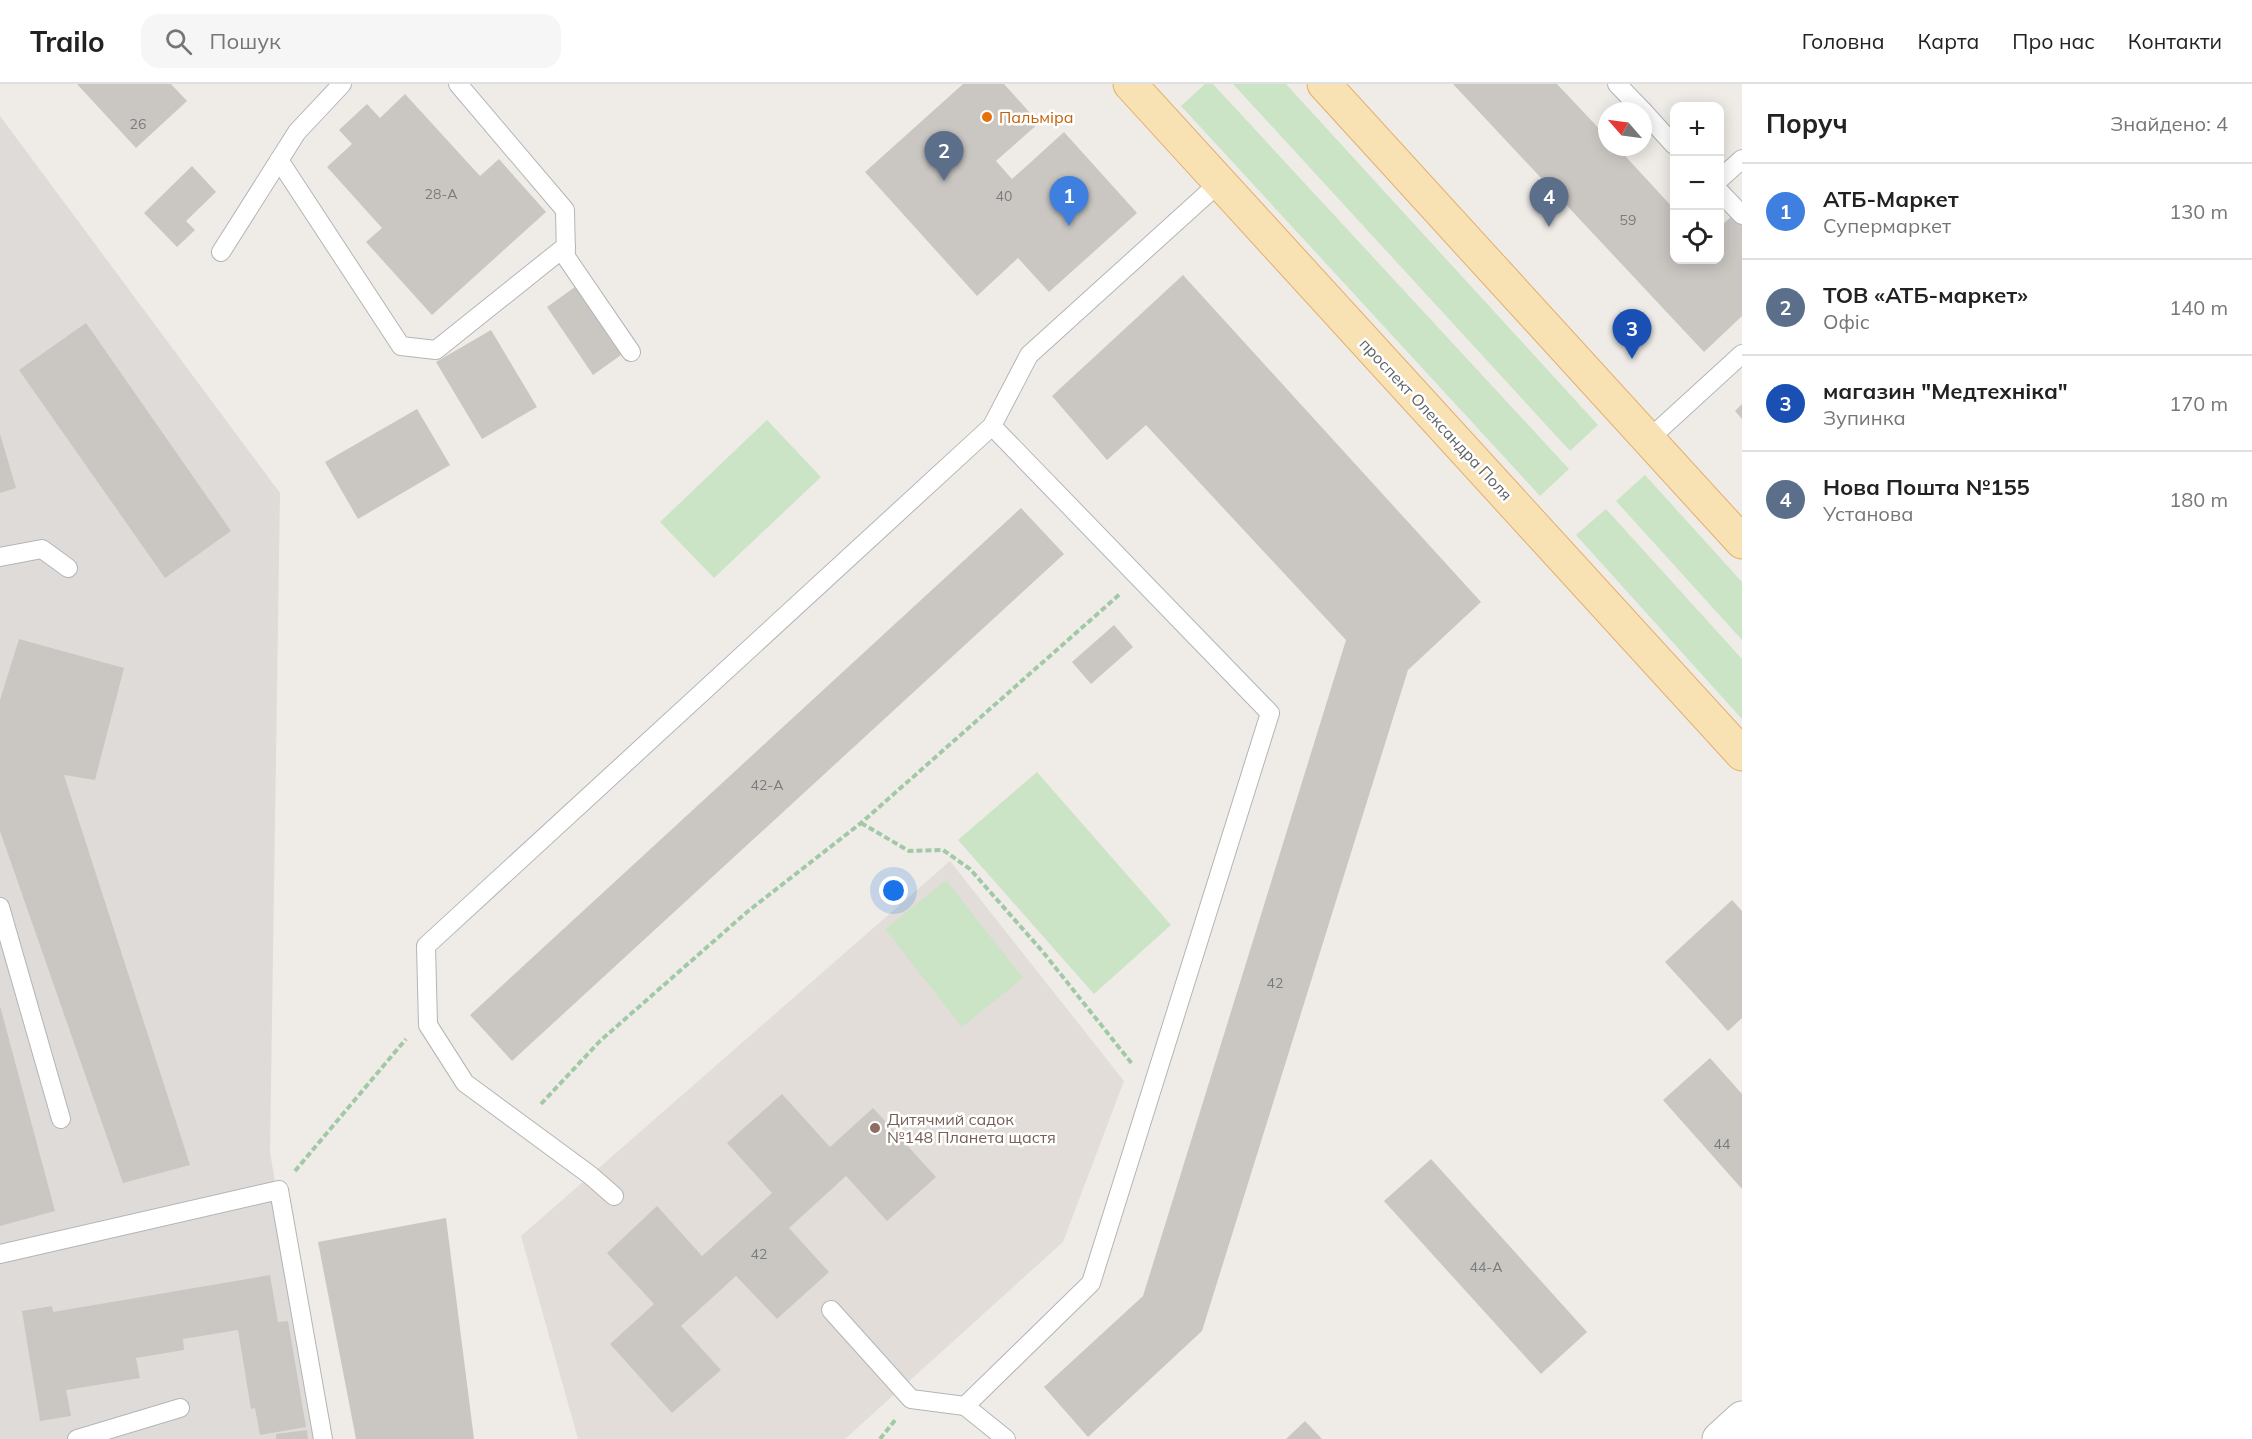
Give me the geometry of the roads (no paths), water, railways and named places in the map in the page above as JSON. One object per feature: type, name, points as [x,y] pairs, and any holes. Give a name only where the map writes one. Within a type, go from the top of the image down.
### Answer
[{"type":"main road","name":"проспект Олександра Поля","points":[[1130,84],[1742,754]]},
{"type":"main road","points":[[1324,84],[1742,542]]},
{"type":"street","points":[[1719,1439],[1742,1418]]},
{"type":"lane","points":[[222,252],[297,132],[342,84]]},
{"type":"lane","points":[[458,84],[565,210],[566,257],[631,352]]},
{"type":"lane","points":[[1617,84],[1634,102]]},
{"type":"lane","points":[[1652,121],[1670,140]]},
{"type":"lane","points":[[1724,175],[1742,159]]},
{"type":"lane","points":[[279,160],[401,346],[436,350],[566,246]]},
{"type":"lane","points":[[614,1196],[465,1083],[428,1025],[426,946],[992,426],[1029,355],[1219,183]]},
{"type":"lane","points":[[1724,197],[1742,216]]},
{"type":"lane","points":[[1649,439],[1742,354]]},
{"type":"lane","points":[[965,1406],[1091,1283],[1270,713],[992,426]]},
{"type":"lane","points":[[0,557],[42,549],[68,568]]},
{"type":"lane","points":[[0,907],[61,1119]]},
{"type":"lane","points":[[0,1254],[279,1190],[323,1439]]},
{"type":"lane","points":[[831,1310],[911,1399],[965,1406],[1006,1439]]},
{"type":"lane","points":[[77,1439],[180,1408]]},
{"type":"place","name":"Пальміра","points":[[987,117]]},
{"type":"place","name":"ТОВ «АТБ-маркет»","points":[[944,181]]},
{"type":"place","name":"АТБ-Маркет","points":[[1069,226]]},
{"type":"place","name":"Нова Пошта №155","points":[[1549,227]]},
{"type":"place","name":"магазин \"Медтехніка\"","points":[[1632,359]]},
{"type":"place","name":"Дитячмий садок №148 Планета щастя","points":[[875,1128]]}]
